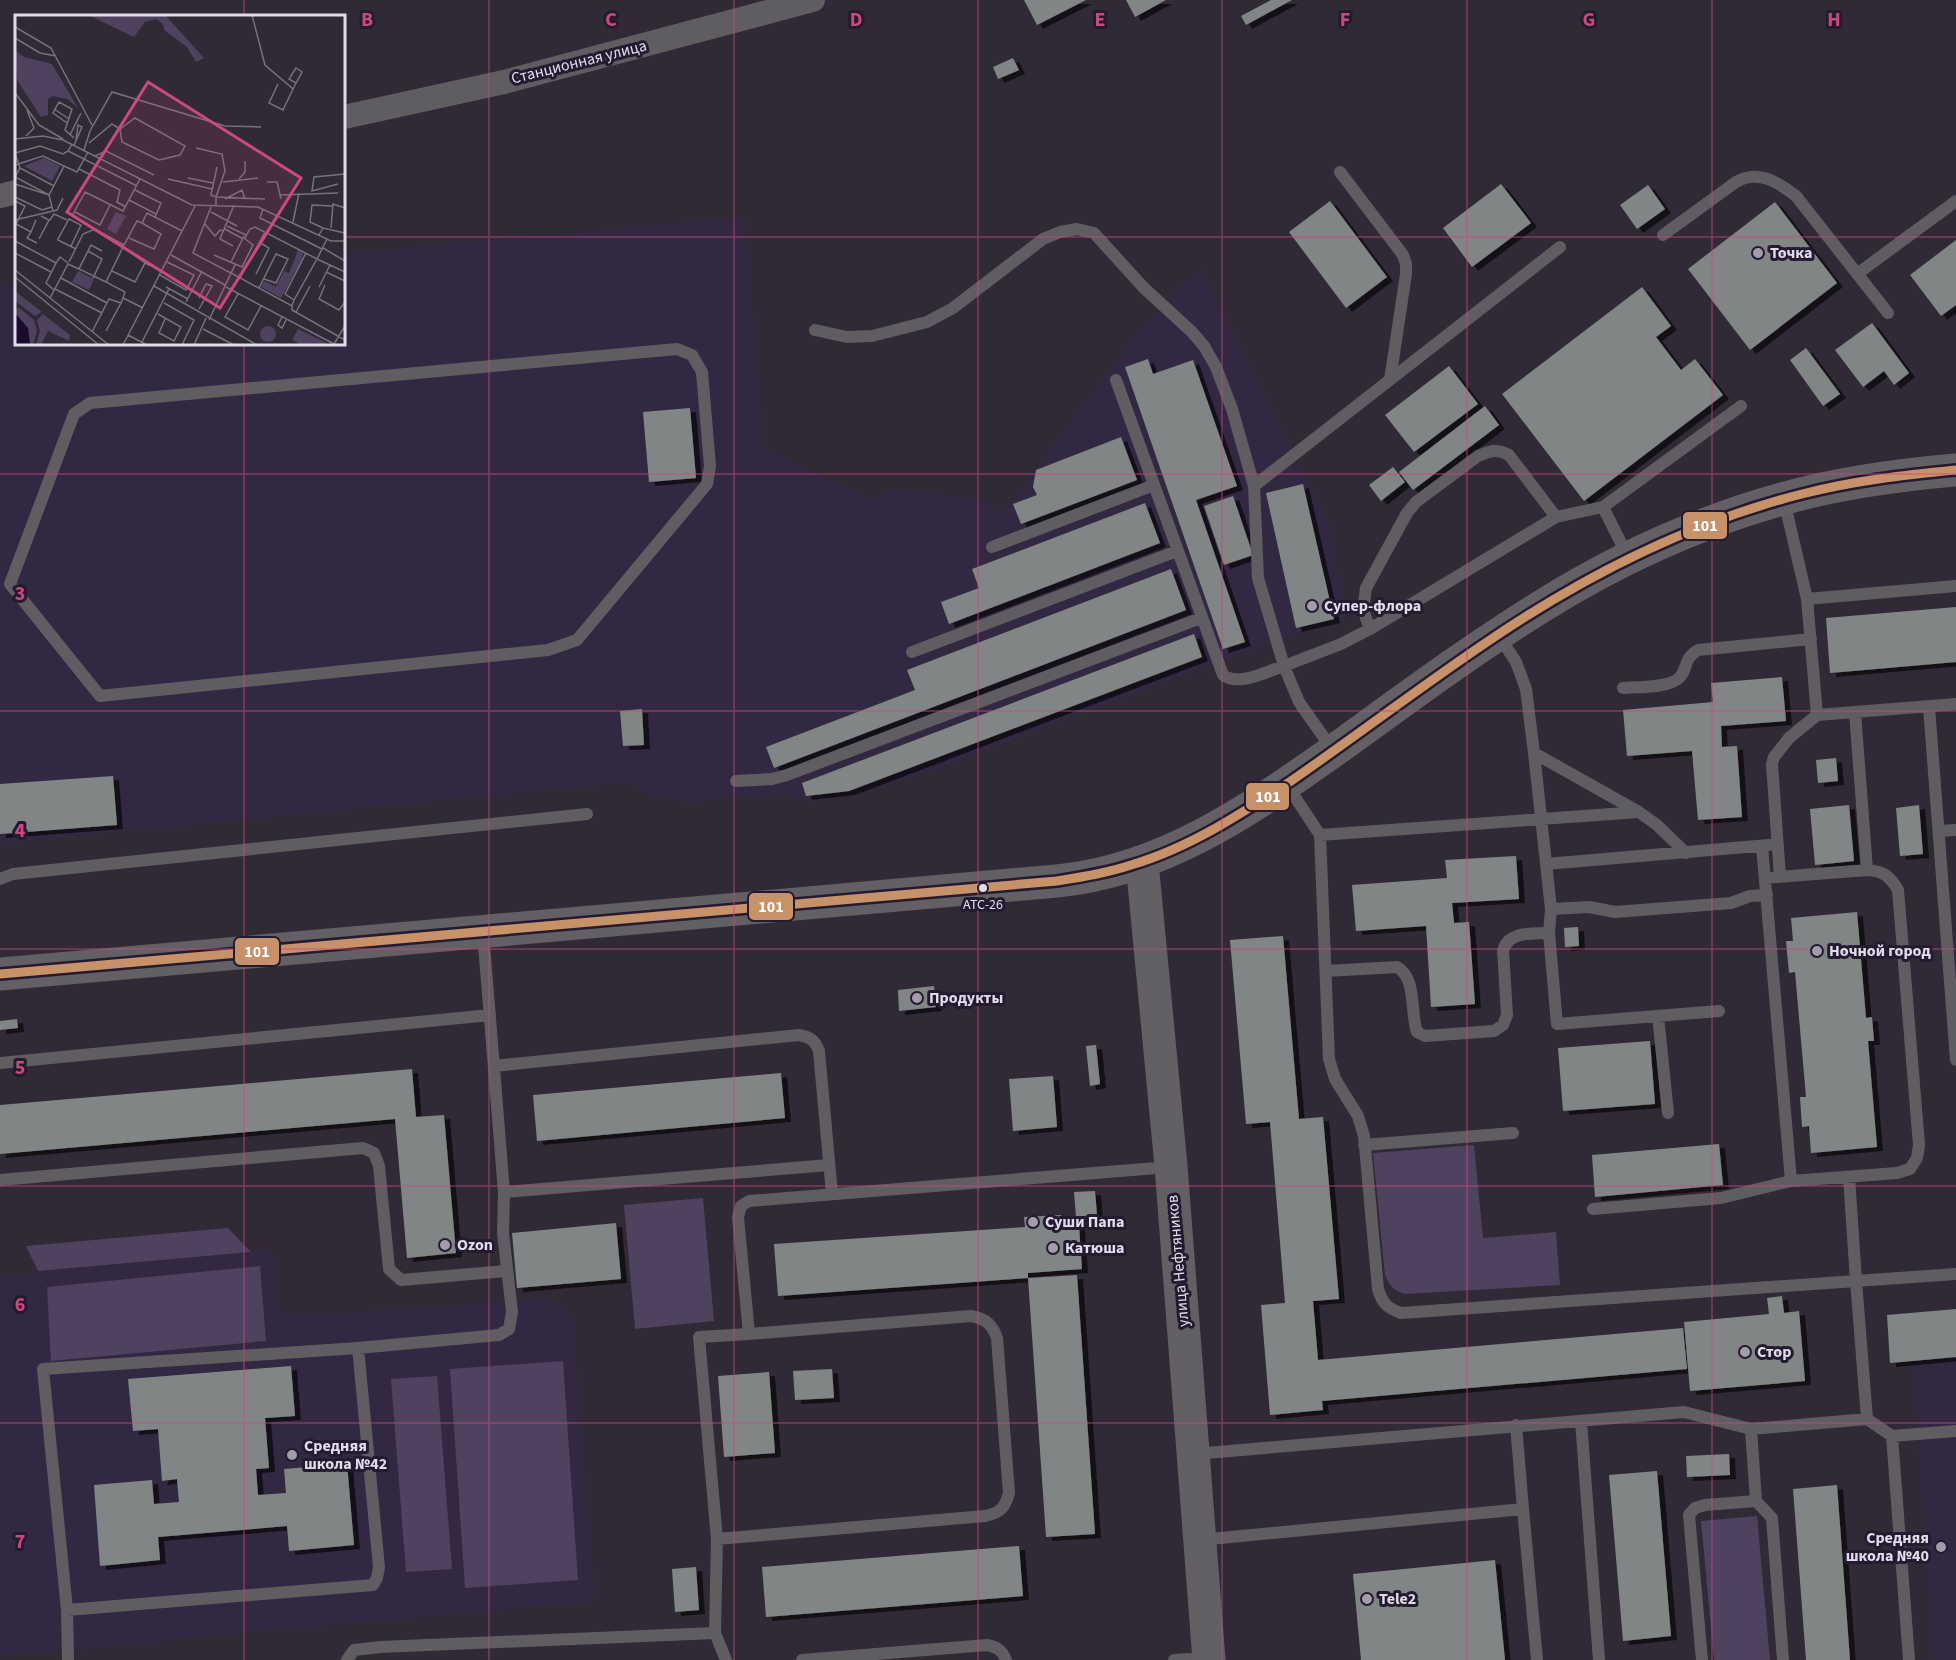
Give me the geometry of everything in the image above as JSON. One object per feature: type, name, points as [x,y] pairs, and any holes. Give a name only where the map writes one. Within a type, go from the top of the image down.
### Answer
[{"type":"main road","points":[[0,974],[1068,880],[1110,873],[1176,849],[1210,831],[1286,784],[1540,608],[1628,558],[1676,535],[1784,498],[1831,487],[1920,473],[1956,470]]},
{"type":"main road","name":"улица Нефтяников","points":[[1142,862],[1170,1167],[1209,1659]]},
{"type":"street","name":"Станционная улица","points":[[345,117],[504,82],[813,0]]},
{"type":"street","points":[[0,196],[15,192]]},
{"type":"lane","points":[[1340,172],[1402,255],[1406,264],[1390,380]]},
{"type":"lane","points":[[1663,235],[1736,182],[1747,176],[1756,175],[1784,187],[1796,196],[1888,313]]},
{"type":"lane","points":[[1857,274],[1956,201]]},
{"type":"lane","points":[[815,330],[847,337],[872,336],[927,322],[953,308],[1043,239],[1060,232],[1077,229],[1094,233],[1128,272],[1192,332],[1204,346],[1216,367],[1232,409],[1254,486],[1258,578],[1284,666],[1299,702],[1333,751]]},
{"type":"lane","points":[[1254,486],[1560,247]]},
{"type":"lane","points":[[676,349],[692,356],[702,372],[710,466],[707,484],[578,640],[548,650],[100,696],[5,584],[74,414],[90,403],[676,349]]},
{"type":"lane","points":[[1116,380],[1219,667],[1229,680],[1238,680],[1284,666],[1341,644],[1370,629],[1556,517],[1603,507],[1741,406]]},
{"type":"lane","points":[[1370,629],[1363,610],[1366,588],[1407,513],[1416,502],[1478,456],[1488,451],[1500,450],[1509,456],[1556,517]]},
{"type":"lane","points":[[992,547],[1154,485]]},
{"type":"lane","points":[[1784,498],[1808,599],[1817,715]]},
{"type":"lane","points":[[1603,507],[1628,558]]},
{"type":"lane","points":[[912,652],[1177,551]]},
{"type":"lane","points":[[1808,599],[1956,586]]},
{"type":"lane","points":[[736,781],[772,779],[787,775],[1201,618]]},
{"type":"lane","points":[[1498,635],[1522,675],[1534,753],[1551,909],[1549,933],[1557,1024],[1719,1011]]},
{"type":"lane","points":[[1623,688],[1669,684],[1681,677],[1689,655],[1698,650],[1811,639]]},
{"type":"lane","points":[[1780,877],[1771,774],[1774,757],[1789,738],[1817,715],[1956,704]]},
{"type":"lane","points":[[1929,706],[1956,1060]]},
{"type":"lane","points":[[1855,712],[1867,870]]},
{"type":"lane","points":[[1534,753],[1639,812],[1657,825],[1686,853]]},
{"type":"lane","points":[[1286,784],[1320,835],[1329,1059],[1335,1078],[1358,1116],[1364,1145],[1378,1289],[1382,1301],[1390,1310],[1401,1313],[1956,1274]]},
{"type":"lane","points":[[1320,835],[1639,812]]},
{"type":"lane","points":[[0,879],[13,874],[587,814]]},
{"type":"lane","points":[[1939,831],[1956,830]]},
{"type":"lane","points":[[1546,864],[1777,845]]},
{"type":"lane","points":[[1762,846],[1791,1181]]},
{"type":"lane","points":[[1593,1209],[1721,1198],[1791,1181],[1897,1173],[1910,1169],[1917,1158],[1919,1145],[1898,890],[1891,878],[1881,871],[1867,870],[1765,878]]},
{"type":"lane","points":[[1551,909],[1589,907],[1615,912],[1731,903],[1750,896],[1767,895]]},
{"type":"lane","points":[[68,1660],[67,1610],[43,1369],[499,1335],[509,1329],[512,1312],[503,1233],[504,1192],[483,932]]},
{"type":"lane","points":[[1326,971],[1397,967],[1405,971],[1409,979],[1413,1022],[1417,1032],[1425,1036],[1494,1031],[1503,1025],[1507,1015],[1503,950],[1506,942],[1513,936],[1549,933]]},
{"type":"lane","points":[[0,1063],[490,1015]]},
{"type":"lane","points":[[1658,1016],[1668,1113]]},
{"type":"lane","points":[[494,1066],[799,1035],[810,1037],[819,1050],[832,1194]]},
{"type":"lane","points":[[1364,1145],[1513,1133]]},
{"type":"lane","points":[[0,1180],[363,1148],[374,1153],[379,1166],[389,1269],[401,1280],[506,1271]]},
{"type":"lane","points":[[504,1192],[829,1166]]},
{"type":"lane","points":[[749,1334],[738,1217],[741,1206],[749,1201],[1170,1167]]},
{"type":"lane","points":[[1849,1177],[1867,1419]]},
{"type":"lane","points":[[717,1539],[997,1514],[1006,1505],[1009,1493],[997,1338],[993,1326],[983,1318],[971,1316],[699,1337],[717,1539],[716,1633],[726,1660]]},
{"type":"lane","points":[[67,1610],[373,1585],[379,1567],[358,1347]]},
{"type":"lane","points":[[1194,1454],[1684,1412],[1751,1429],[1867,1419],[1892,1436],[1956,1431]]},
{"type":"lane","points":[[1581,1421],[1599,1660]]},
{"type":"lane","points":[[1516,1425],[1537,1660]]},
{"type":"lane","points":[[1751,1429],[1756,1501],[1772,1518],[1782,1660]]},
{"type":"lane","points":[[1892,1436],[1909,1660]]},
{"type":"lane","points":[[1702,1660],[1689,1515],[1695,1508],[1706,1505],[1756,1501]]},
{"type":"lane","points":[[1200,1540],[1523,1509]]},
{"type":"lane","points":[[347,1660],[354,1650],[381,1647],[716,1633]]},
{"type":"lane","points":[[802,1660],[987,1645],[997,1647],[1006,1660]]},
{"type":"lane","points":[[1174,1660],[1209,1659]]},
{"type":"shaded area","points":[[746,217],[764,450],[875,500],[892,488],[981,501],[1002,515],[1133,339],[1174,293],[1201,269],[1332,531],[1344,617],[929,772],[865,791],[811,802],[785,793],[686,802],[652,796],[628,782],[0,843],[0,285],[15,284],[15,345],[345,345],[345,254]]},
{"type":"shaded area","points":[[1474,1145],[1483,1238],[1556,1232],[1560,1285],[1405,1294],[1398,1291],[1390,1285],[1385,1275],[1373,1153]]},
{"type":"shaded area","points":[[703,1198],[714,1321],[635,1329],[624,1205]]},
{"type":"shaded area","points":[[228,1228],[251,1252],[38,1271],[26,1246]]},
{"type":"shaded area","name":"Средняя школа №42","points":[[264,1251],[274,1257],[279,1308],[289,1317],[551,1299],[573,1317],[595,1593],[588,1602],[226,1634],[69,1651],[0,1655],[0,1276]]},
{"type":"shaded area","points":[[260,1266],[266,1341],[51,1361],[47,1287]]},
{"type":"shaded area","name":"Средняя школа №40","points":[[1956,1357],[1956,1660],[1933,1660],[1913,1361]]},
{"type":"shaded area","points":[[563,1361],[578,1580],[465,1588],[450,1369]]},
{"type":"shaded area","points":[[437,1376],[452,1569],[406,1572],[391,1379]]},
{"type":"shaded area","points":[[1757,1516],[1770,1660],[1714,1660],[1701,1521]]},
{"type":"building","points":[[1024,0],[1086,0],[1037,25]]},
{"type":"building","points":[[1126,0],[1166,0],[1135,17]]},
{"type":"building","points":[[1271,0],[1292,0],[1246,25],[1241,16]]},
{"type":"building","points":[[1013,58],[1019,70],[998,79],[993,67]]},
{"type":"building","points":[[1501,184],[1531,223],[1472,267],[1443,228]]},
{"type":"building","points":[[1648,185],[1665,209],[1637,229],[1620,205]]},
{"type":"building","points":[[1330,201],[1387,277],[1346,308],[1289,232]]},
{"type":"building","points":[[1775,202],[1837,283],[1750,350],[1688,269]]},
{"type":"building","points":[[1956,240],[1956,305],[1941,316],[1910,275]]},
{"type":"building","points":[[1642,287],[1671,326],[1656,337],[1681,370],[1695,359],[1723,395],[1584,501],[1502,394]]},
{"type":"building","points":[[1872,323],[1909,373],[1894,385],[1884,371],[1863,387],[1835,350]]},
{"type":"building","points":[[1806,348],[1840,394],[1823,406],[1790,360]]},
{"type":"building","points":[[1148,359],[1153,374],[1193,360],[1237,486],[1196,500],[1245,642],[1223,649],[1125,367]]},
{"type":"building","points":[[1449,366],[1478,404],[1414,452],[1385,415]]},
{"type":"building","points":[[1485,406],[1499,425],[1413,490],[1399,472]]},
{"type":"building","points":[[690,408],[696,478],[649,482],[643,412]]},
{"type":"building","points":[[1121,437],[1137,480],[1021,524],[1013,504],[1037,495],[1033,487],[1036,470]]},
{"type":"building","points":[[1393,467],[1405,482],[1381,501],[1369,485]]},
{"type":"building","points":[[1303,484],[1334,619],[1296,628],[1266,493]]},
{"type":"building","points":[[1233,496],[1253,555],[1224,565],[1204,506]]},
{"type":"building","points":[[1145,503],[1160,543],[949,624],[941,602],[979,588],[972,569]]},
{"type":"building","points":[[1171,569],[1186,610],[774,768],[766,747],[915,690],[907,670]]},
{"type":"building","points":[[1956,607],[1956,662],[1830,673],[1826,618]]},
{"type":"building","points":[[1194,634],[1202,657],[849,791],[806,796],[802,783]]},
{"type":"building","points":[[1782,677],[1786,721],[1721,726],[1722,747],[1737,746],[1742,817],[1698,820],[1692,751],[1627,756],[1623,710],[1713,702],[1711,683]]},
{"type":"building","points":[[642,709],[644,745],[623,746],[620,711]]},
{"type":"building","points":[[1836,758],[1838,781],[1818,783],[1816,760]]},
{"type":"building","points":[[113,776],[117,825],[0,834],[0,784]]},
{"type":"building","points":[[1849,805],[1854,861],[1815,865],[1810,809]]},
{"type":"building","points":[[1919,805],[1923,854],[1900,856],[1896,808]]},
{"type":"building","points":[[1516,856],[1519,899],[1452,903],[1454,923],[1469,922],[1475,1004],[1431,1007],[1426,926],[1356,931],[1352,885],[1447,878],[1445,860]]},
{"type":"building","points":[[1857,912],[1866,1018],[1872,1017],[1874,1041],[1868,1041],[1877,1147],[1811,1153],[1809,1126],[1802,1127],[1800,1097],[1806,1097],[1795,972],[1789,973],[1786,941],[1793,941],[1791,918]]},
{"type":"building","points":[[1578,927],[1579,946],[1565,947],[1564,928]]},
{"type":"building","points":[[1283,936],[1299,1119],[1323,1117],[1339,1299],[1313,1301],[1318,1360],[1683,1328],[1687,1369],[1322,1401],[1323,1410],[1270,1415],[1261,1305],[1285,1303],[1270,1122],[1246,1124],[1230,940]]},
{"type":"building","name":"Продукты","points":[[934,986],[936,1007],[899,1011],[898,990]]},
{"type":"building","points":[[17,1019],[18,1028],[0,1030],[0,1021]]},
{"type":"building","points":[[1650,1041],[1655,1104],[1563,1111],[1558,1048]]},
{"type":"building","points":[[1096,1045],[1100,1084],[1090,1086],[1086,1046]]},
{"type":"building","points":[[412,1069],[416,1117],[444,1115],[456,1253],[407,1258],[395,1119],[0,1154],[0,1105]]},
{"type":"building","points":[[781,1073],[785,1118],[537,1141],[533,1095]]},
{"type":"building","points":[[1053,1076],[1057,1127],[1013,1131],[1009,1079]]},
{"type":"building","points":[[1719,1144],[1723,1185],[1595,1197],[1592,1155]]},
{"type":"building","points":[[1095,1191],[1097,1215],[1076,1217],[1074,1192]]},
{"type":"building","points":[[1061,1215],[1062,1227],[1079,1226],[1082,1269],[1028,1273],[1028,1278],[778,1296],[774,1244],[1025,1227],[1024,1217]]},
{"type":"building","points":[[616,1223],[621,1279],[517,1288],[512,1233]]},
{"type":"building","points":[[1077,1275],[1095,1534],[1046,1537],[1028,1278]]},
{"type":"building","name":"Стор","points":[[1782,1296],[1784,1313],[1799,1311],[1805,1381],[1690,1391],[1684,1322],[1769,1314],[1767,1298]]},
{"type":"building","points":[[1956,1309],[1956,1357],[1890,1363],[1887,1315]]},
{"type":"building","points":[[291,1366],[295,1416],[265,1418],[269,1468],[256,1469],[258,1495],[286,1493],[284,1469],[347,1464],[354,1545],[289,1551],[287,1526],[158,1537],[160,1560],[100,1566],[94,1485],[152,1480],[154,1504],[179,1502],[177,1479],[162,1481],[158,1429],[133,1431],[128,1379]]},
{"type":"building","points":[[832,1369],[834,1398],[795,1400],[793,1371]]},
{"type":"building","points":[[769,1372],[775,1453],[724,1457],[718,1376]]},
{"type":"building","points":[[1729,1454],[1730,1475],[1687,1477],[1686,1456]]},
{"type":"building","points":[[1657,1471],[1671,1636],[1623,1641],[1609,1475]]},
{"type":"building","points":[[1837,1485],[1850,1660],[1806,1660],[1793,1489]]},
{"type":"building","points":[[1019,1546],[1023,1596],[766,1617],[762,1567]]},
{"type":"building","points":[[1495,1560],[1505,1660],[1361,1660],[1353,1574]]},
{"type":"building","points":[[696,1567],[699,1610],[675,1612],[672,1569]]},
{"type":"transit line","name":"101","points":[[0,974],[1057,881],[1113,870],[1152,858],[1194,840],[1234,818],[1291,781],[1521,620],[1559,596],[1637,555],[1718,520],[1802,494],[1878,479],[1956,470]]},
{"type":"place","name":"Точка","points":[[1758,253]]},
{"type":"place","name":"Супер-флора","points":[[1312,606]]},
{"type":"place","name":"АТС-26","points":[[983,888]]},
{"type":"place","name":"Ночной город","points":[[1817,951]]},
{"type":"place","name":"Продукты","points":[[917,998]]},
{"type":"place","name":"Суши Папа","points":[[1033,1222]]},
{"type":"place","name":"Ozon","points":[[445,1245]]},
{"type":"place","name":"Катюша","points":[[1053,1248]]},
{"type":"place","name":"Стор","points":[[1745,1352]]},
{"type":"place","name":"Средняя школа №42","points":[[292,1455]]},
{"type":"place","name":"Средняя школа №40","points":[[1941,1547]]},
{"type":"place","name":"Tele2","points":[[1367,1599]]}]
